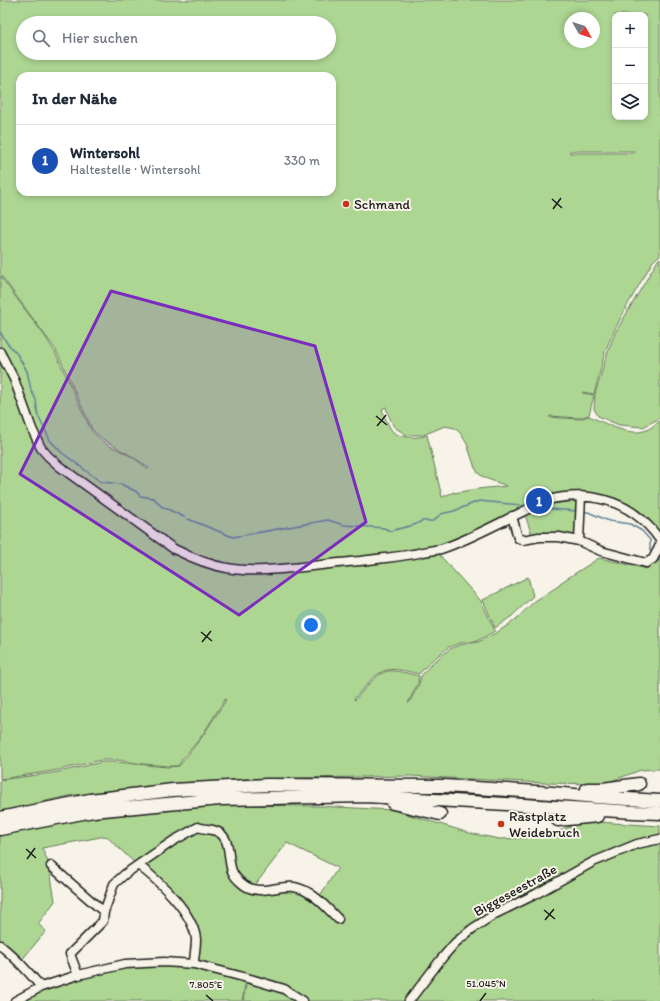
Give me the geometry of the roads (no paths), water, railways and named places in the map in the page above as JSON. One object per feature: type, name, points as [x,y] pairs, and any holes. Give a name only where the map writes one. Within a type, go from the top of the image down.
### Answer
[{"type":"highway","points":[[552,793],[560,790],[603,789],[639,784]]},
{"type":"highway","points":[[0,818],[90,800],[173,790],[266,785],[444,786],[660,801]]},
{"type":"highway","points":[[365,796],[440,814]]},
{"type":"highway","points":[[0,829],[93,811],[212,800],[365,796],[660,813]]},
{"type":"highway","points":[[558,820],[595,816],[613,816],[634,812]]},
{"type":"street","points":[[0,352],[14,379],[32,429],[41,448],[48,456],[59,466],[174,549],[209,564],[246,570],[270,570],[410,555],[440,549],[464,540],[512,516],[549,500],[580,496],[599,498],[629,509],[653,530],[659,541],[653,559],[646,563],[601,551],[579,541],[559,537],[539,537],[523,540],[518,538],[512,516]]},
{"type":"street","points":[[579,541],[580,496]]},
{"type":"street","points":[[78,975],[70,954],[103,921],[104,912],[114,884],[125,874],[173,841],[198,827],[217,831],[224,837],[228,846],[229,858],[233,873],[244,885],[252,890],[294,887],[302,889],[312,894],[338,919]]},
{"type":"street","name":"Biggeseestraße","points":[[409,1001],[442,958],[472,930],[489,918],[593,862],[637,844],[660,839]]},
{"type":"street","points":[[138,865],[150,874],[184,910],[194,933],[196,948],[194,964]]},
{"type":"street","points":[[51,866],[104,912]]},
{"type":"street","points":[[0,945],[25,968],[40,987]]},
{"type":"street","points":[[15,1001],[40,987],[78,975],[125,964],[164,962],[194,964],[247,978],[284,990],[303,1001]]},
{"type":"waterway","points":[[0,332],[17,354],[27,371],[31,390],[36,400],[38,416],[50,440],[61,452],[101,482],[121,484],[137,492],[140,496],[154,498],[161,506],[184,517]]},
{"type":"waterway","points":[[188,519],[233,537],[328,520],[344,525],[384,528],[390,531],[414,525],[422,521],[433,521],[441,514],[454,511],[479,501],[521,505]]},
{"type":"waterway","points":[[550,509],[578,511]]},
{"type":"waterway","points":[[584,512],[588,512],[609,521],[630,524],[642,531],[650,540],[650,551]]},
{"type":"place","name":"Schmand","points":[[346,204]]},
{"type":"place","name":"Wintersohl","points":[[539,501]]},
{"type":"place","name":"Rastplatz Weidebruch","points":[[501,824]]}]
